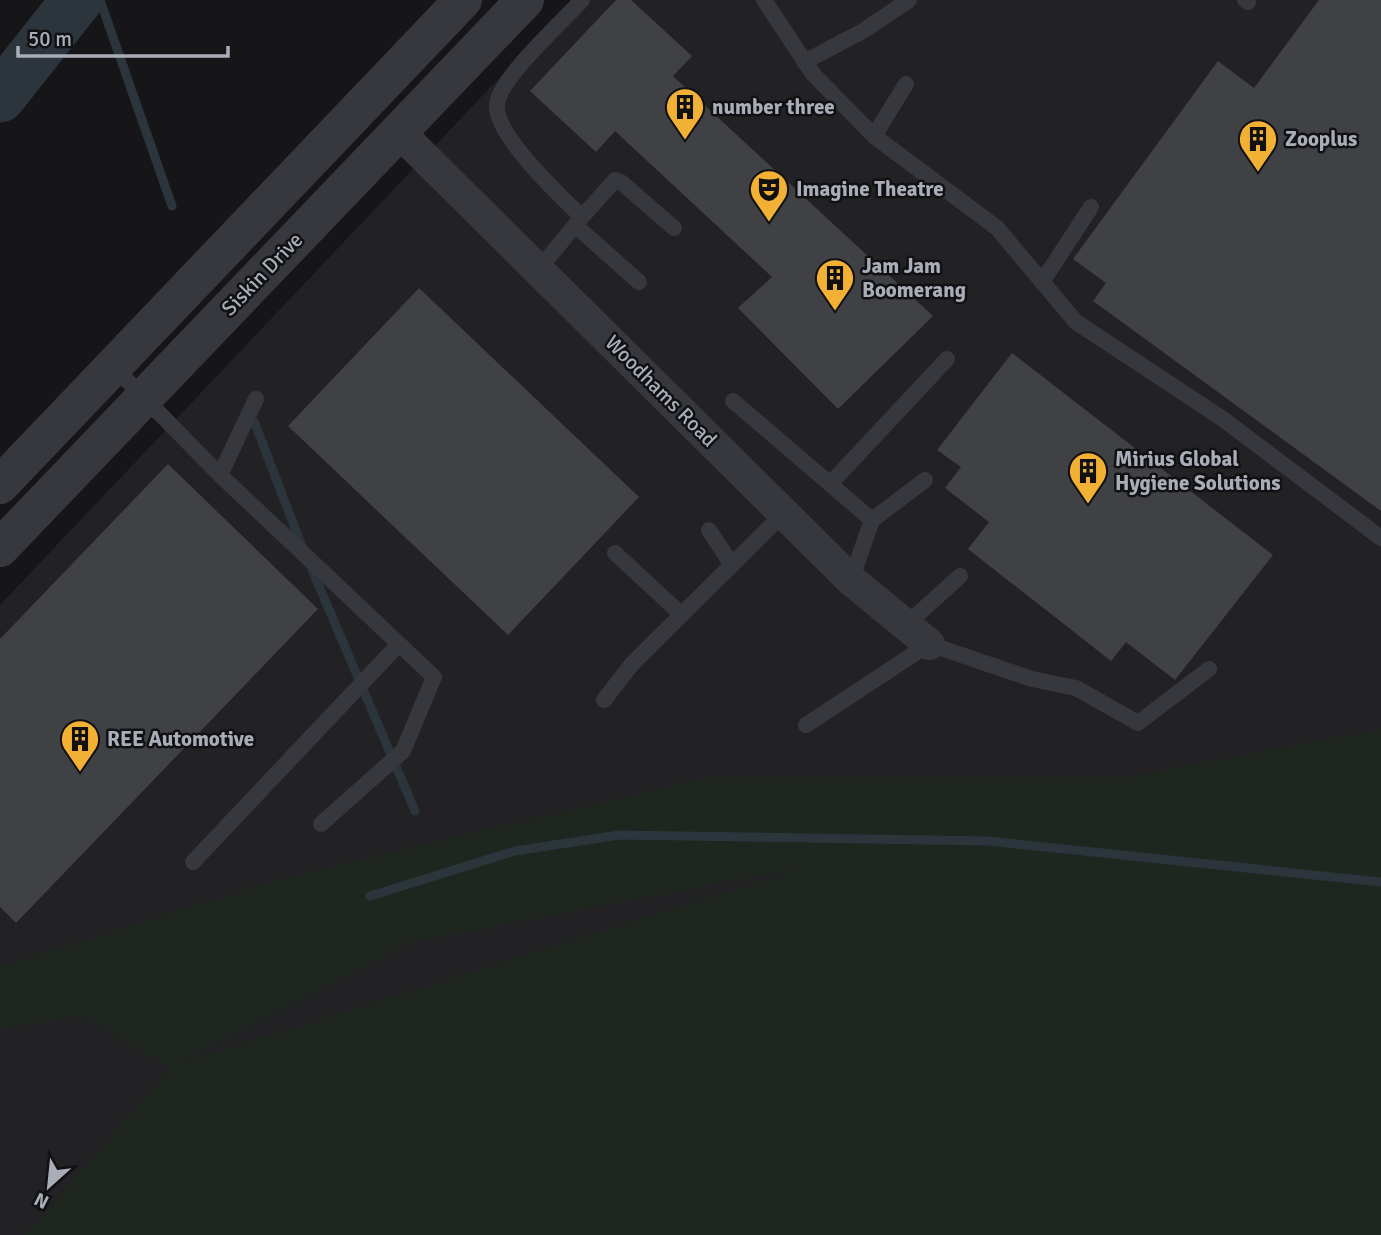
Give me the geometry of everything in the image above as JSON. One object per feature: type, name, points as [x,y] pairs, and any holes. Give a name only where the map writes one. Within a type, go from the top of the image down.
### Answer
[{"type":"street","name":"Siskin Drive","points":[[0,485],[463,0]]},
{"type":"street","name":"Siskin Drive","points":[[0,548],[524,0]]},
{"type":"street","name":"Woodhams Road","points":[[399,132],[851,580],[917,634]]},
{"type":"lane","points":[[582,0],[509,79],[497,103],[497,116],[506,134],[579,221],[639,282]]},
{"type":"lane","points":[[764,0],[813,74],[874,136],[997,228],[1076,322],[1223,419],[1381,538]]},
{"type":"lane","points":[[804,62],[863,31],[909,0]]},
{"type":"lane","points":[[874,136],[906,84]]},
{"type":"lane","points":[[538,270],[615,180],[621,182],[674,228]]},
{"type":"lane","points":[[1042,282],[1091,207]]},
{"type":"lane","points":[[830,484],[947,359]]},
{"type":"lane","points":[[113,366],[220,475],[434,677],[403,751],[321,824]]},
{"type":"lane","points":[[220,475],[256,399]]},
{"type":"lane","points":[[733,401],[872,520]]},
{"type":"lane","points":[[851,580],[872,520],[925,480]]},
{"type":"lane","points":[[604,700],[632,664],[783,513]]},
{"type":"lane","points":[[709,530],[732,565]]},
{"type":"lane","points":[[615,553],[682,615]]},
{"type":"lane","points":[[806,725],[917,634],[960,576]]},
{"type":"lane","points":[[917,634],[1032,679],[1076,688],[1138,723],[1209,669]]},
{"type":"lane","points":[[193,862],[399,644]]},
{"type":"shaded area","points":[[573,0],[1381,0],[1381,1235],[0,1235],[0,605]]},
{"type":"shaded area","points":[[1381,729],[1381,1235],[26,1235],[170,1068],[82,1016],[0,1030],[0,967],[276,880],[708,777],[1127,777]],"holes":[[[800,869],[175,1065],[413,942]]]},
{"type":"building","name":"number three","points":[[616,0],[631,0],[692,56],[673,76],[933,316],[838,409],[738,308],[772,277],[615,131],[596,152],[530,91]]},
{"type":"building","name":"Zooplus","points":[[1319,0],[1381,0],[1381,511],[1093,301],[1106,283],[1073,259],[1218,61],[1254,88]]},
{"type":"building","points":[[419,288],[639,497],[508,635],[288,426]]},
{"type":"building","name":"Mirius Global Hygiene Solutions","points":[[1012,353],[1273,555],[1175,680],[1126,642],[1111,661],[968,549],[989,522],[945,488],[961,467],[937,450]]},
{"type":"building","name":"REE Automotive","points":[[168,464],[318,609],[16,923],[0,907],[0,639]]},
{"type":"waterway","points":[[0,97],[77,0]]},
{"type":"waterway","points":[[100,0],[172,206]]},
{"type":"waterway","points":[[254,421],[303,549]]},
{"type":"waterway","points":[[310,565],[415,811]]},
{"type":"waterway","points":[[370,896],[515,851],[619,835],[988,841],[1381,882]]},
{"type":"place","name":"number three","points":[[685,141]]},
{"type":"place","name":"Zooplus","points":[[1258,173]]},
{"type":"place","name":"Imagine Theatre","points":[[769,223]]},
{"type":"place","name":"Jam Jam Boomerang","points":[[835,312]]},
{"type":"place","name":"Mirius Global Hygiene Solutions","points":[[1088,505]]},
{"type":"place","name":"REE Automotive","points":[[80,773]]}]
